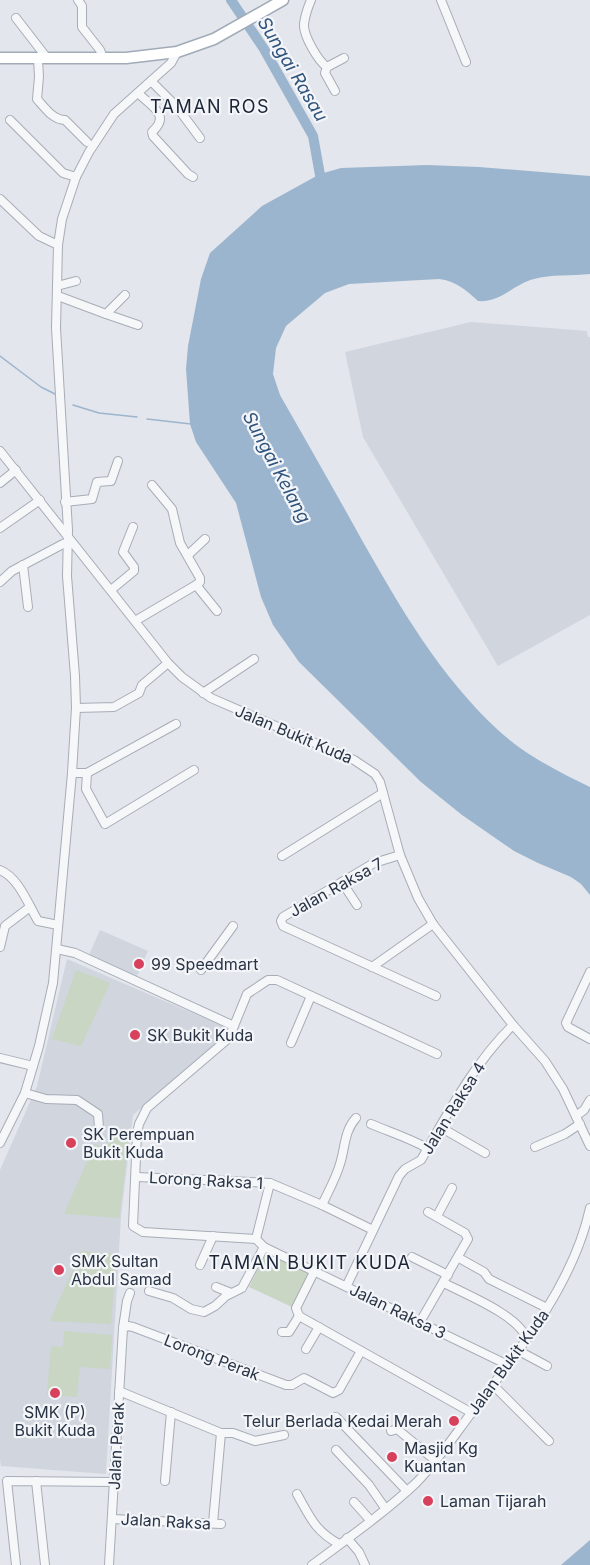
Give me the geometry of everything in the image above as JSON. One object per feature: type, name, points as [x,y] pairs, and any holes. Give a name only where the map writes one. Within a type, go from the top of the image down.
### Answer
[{"type":"main road","points":[[0,58],[149,57],[177,52],[214,39],[283,0]]},
{"type":"street","points":[[78,0],[82,6],[82,27],[100,50],[103,58]]},
{"type":"street","points":[[311,0],[304,26],[305,33],[319,61],[327,67]]},
{"type":"street","points":[[441,0],[466,62]]},
{"type":"street","points":[[16,18],[42,59],[37,99],[52,116],[65,120],[87,142]]},
{"type":"street","points":[[1,1139],[25,1093],[53,983],[72,773],[76,708],[67,573],[56,328],[58,245],[62,219],[76,177],[114,114],[171,63],[177,52]]},
{"type":"street","points":[[334,91],[325,73],[327,67],[344,58]]},
{"type":"street","points":[[151,81],[177,107],[200,138]]},
{"type":"street","points":[[138,93],[160,115],[162,120],[160,126],[152,132],[153,136],[188,174],[194,177]]},
{"type":"street","points":[[10,120],[63,173],[76,177]]},
{"type":"street","points":[[0,199],[39,236],[58,245]]},
{"type":"street","points":[[57,286],[76,281]]},
{"type":"street","points":[[106,314],[125,295]]},
{"type":"street","points":[[58,296],[138,325]]},
{"type":"street","name":"Jalan Bukit Kuda","points":[[0,451],[168,663],[182,677],[203,693],[354,760],[375,774],[383,793],[400,855],[418,898],[433,924],[513,1025],[545,1061],[563,1089],[590,1146]]},
{"type":"street","points":[[65,502],[92,499],[97,482],[111,481],[118,461]]},
{"type":"street","points":[[0,483],[16,470]]},
{"type":"street","points":[[135,621],[200,582],[178,537],[172,509],[152,485]]},
{"type":"street","points":[[0,528],[40,500]]},
{"type":"street","points":[[48,510],[56,515],[59,514],[65,502]]},
{"type":"street","points":[[111,590],[134,571],[134,567],[123,552],[133,527]]},
{"type":"street","points":[[65,532],[63,544],[67,573]]},
{"type":"street","points":[[188,555],[205,539]]},
{"type":"street","points":[[0,582],[23,565],[63,544]]},
{"type":"street","points":[[67,562],[72,551],[80,552]]},
{"type":"street","points":[[23,565],[28,607]]},
{"type":"street","points":[[196,585],[218,611]]},
{"type":"street","points":[[203,693],[254,659]]},
{"type":"street","points":[[76,708],[114,707],[139,693],[142,685],[168,663]]},
{"type":"street","points":[[72,773],[87,773],[176,724]]},
{"type":"street","points":[[87,773],[86,789],[105,825],[194,770]]},
{"type":"street","points":[[282,856],[383,793]]},
{"type":"street","name":"Jalan Raksa 7","points":[[372,968],[284,926],[281,921],[283,917],[374,863],[400,855]]},
{"type":"street","points":[[0,870],[10,876],[38,921],[58,924]]},
{"type":"street","points":[[342,882],[357,904]]},
{"type":"street","points":[[0,948],[5,926],[30,907]]},
{"type":"street","points":[[372,968],[433,924]]},
{"type":"street","points":[[201,970],[232,926]]},
{"type":"street","points":[[57,949],[75,953],[234,1026]]},
{"type":"street","points":[[372,968],[436,996]]},
{"type":"street","points":[[590,972],[567,1018],[567,1026],[590,1039]]},
{"type":"street","points":[[270,1183],[256,1239],[144,1232],[135,1228],[132,1223],[137,1177],[137,1134],[147,1108],[229,1038],[247,994],[268,980],[277,980],[437,1054]]},
{"type":"street","points":[[291,1043],[311,996]]},
{"type":"street","name":"Jalan Raksa 4","points":[[347,1285],[399,1176],[405,1168],[421,1160],[480,1063],[494,1043],[513,1025]]},
{"type":"street","points":[[0,1058],[33,1066]]},
{"type":"street","points":[[25,1093],[46,1099],[77,1100],[98,1114],[99,1128]]},
{"type":"street","points":[[535,1147],[565,1134],[578,1120],[590,1100]]},
{"type":"street","points":[[322,1205],[340,1164],[342,1149],[352,1123],[356,1118]]},
{"type":"street","points":[[371,1124],[427,1148]]},
{"type":"street","points":[[440,1127],[485,1153]]},
{"type":"street","name":"Lorong Raksa 1","points":[[137,1177],[270,1183],[374,1230]]},
{"type":"street","points":[[420,1322],[468,1242],[468,1236],[465,1233],[433,1214],[452,1188]]},
{"type":"street","name":"Jalan Bukit Kuda","points":[[312,1565],[407,1491],[436,1461],[519,1351],[547,1308],[576,1251],[590,1208]]},
{"type":"street","points":[[200,1265],[213,1236]]},
{"type":"street","name":"Jalan Raksa 3","points":[[256,1239],[264,1247],[347,1285],[508,1365]]},
{"type":"street","points":[[149,1291],[173,1298],[199,1312],[209,1310],[231,1293],[242,1288],[264,1247]]},
{"type":"street","points":[[412,1257],[514,1320],[524,1330],[527,1339]]},
{"type":"street","points":[[459,1258],[484,1272],[489,1280],[547,1308]]},
{"type":"street","points":[[315,1270],[296,1308],[299,1316],[472,1413]]},
{"type":"street","points":[[216,1287],[231,1293]]},
{"type":"street","name":"Jalan Perak","points":[[109,1565],[123,1328],[130,1293]]},
{"type":"street","points":[[282,1332],[289,1332],[299,1316]]},
{"type":"street","name":"Lorong Perak","points":[[123,1328],[134,1327],[286,1385],[292,1385],[300,1377],[308,1379],[330,1393],[337,1393],[361,1351]]},
{"type":"street","points":[[306,1349],[319,1327]]},
{"type":"street","points":[[519,1351],[547,1366]]},
{"type":"street","points":[[493,1385],[549,1441]]},
{"type":"street","points":[[119,1391],[221,1433],[233,1433],[255,1441],[284,1436]]},
{"type":"street","points":[[165,1481],[171,1412]]},
{"type":"street","points":[[336,1417],[407,1491]]},
{"type":"street","points":[[391,1431],[397,1429],[436,1461]]},
{"type":"street","name":"Jalan Raksa","points":[[111,1519],[217,1523],[221,1433]]},
{"type":"street","points":[[336,1450],[369,1485],[385,1508]]},
{"type":"street","points":[[16,1565],[7,1481],[114,1482]]},
{"type":"street","points":[[36,1481],[45,1565]]},
{"type":"street","points":[[297,1494],[315,1526],[325,1537],[339,1544]]},
{"type":"street","points":[[354,1502],[370,1520]]},
{"type":"street","points":[[347,1538],[359,1552],[364,1565]]},
{"type":"shaded area","points":[[471,322],[587,331],[590,337],[590,615],[498,666],[363,437],[345,352]]},
{"type":"shaded area","points":[[100,930],[148,951],[136,978],[88,957]]},
{"type":"shaded area","points":[[67,959],[225,1027],[218,1043],[133,1115],[121,1216],[106,1474],[1,1466],[0,1459],[0,1170],[37,1086]]},
{"type":"green space","points":[[76,970],[110,983],[81,1046],[52,1039]]},
{"type":"green space","points":[[113,1134],[129,1138],[119,1218],[64,1214],[95,1144],[106,1148]]},
{"type":"green space","points":[[81,1251],[116,1254],[111,1324],[50,1321]]},
{"type":"green space","points":[[271,1255],[311,1273],[294,1308],[249,1287],[265,1256]]},
{"type":"green space","points":[[64,1331],[112,1335],[110,1369],[80,1367],[77,1397],[47,1395],[51,1346],[63,1347]]},
{"type":"water","name":"Sungai Kelang","points":[[427,165],[590,176],[590,274],[541,277],[527,281],[486,301],[478,301],[456,284],[439,279],[349,284],[325,293],[286,326],[276,348],[273,374],[280,395],[377,567],[407,617],[440,664],[477,709],[508,739],[542,762],[590,787],[590,895],[571,877],[514,851],[462,815],[421,782],[299,662],[273,625],[261,597],[236,503],[196,442],[190,424],[186,369],[188,346],[201,279],[210,253],[262,206],[320,174],[341,168]]},
{"type":"water","points":[[590,1540],[590,1565],[561,1565]]},
{"type":"waterway","name":"Sungai Rasau","points":[[231,0],[264,49],[313,136],[322,186]]},
{"type":"waterway","points":[[0,356],[41,387],[55,394]]},
{"type":"waterway","points":[[73,405],[99,413],[137,417]]},
{"type":"waterway","points":[[147,419],[191,424]]},
{"type":"place","name":"99 Speedmart","points":[[139,964]]},
{"type":"place","name":"SK Bukit Kuda","points":[[135,1035]]},
{"type":"place","name":"SK Perempuan Bukit Kuda","points":[[71,1143]]},
{"type":"place","name":"SMK Sultan Abdul Samad","points":[[59,1270]]},
{"type":"place","name":"SMK (P) Bukit Kuda","points":[[55,1393]]},
{"type":"place","name":"Telur Berlada Kedai Merah","points":[[454,1421]]},
{"type":"place","name":"Masjid Kg Kuantan","points":[[392,1457]]},
{"type":"place","name":"Laman Tijarah","points":[[428,1501]]},
{"type":"district","name":"TAMAN ROS","points":[[210,106]]},
{"type":"district","name":"TAMAN BUKIT KUDA","points":[[310,1262]]}]
